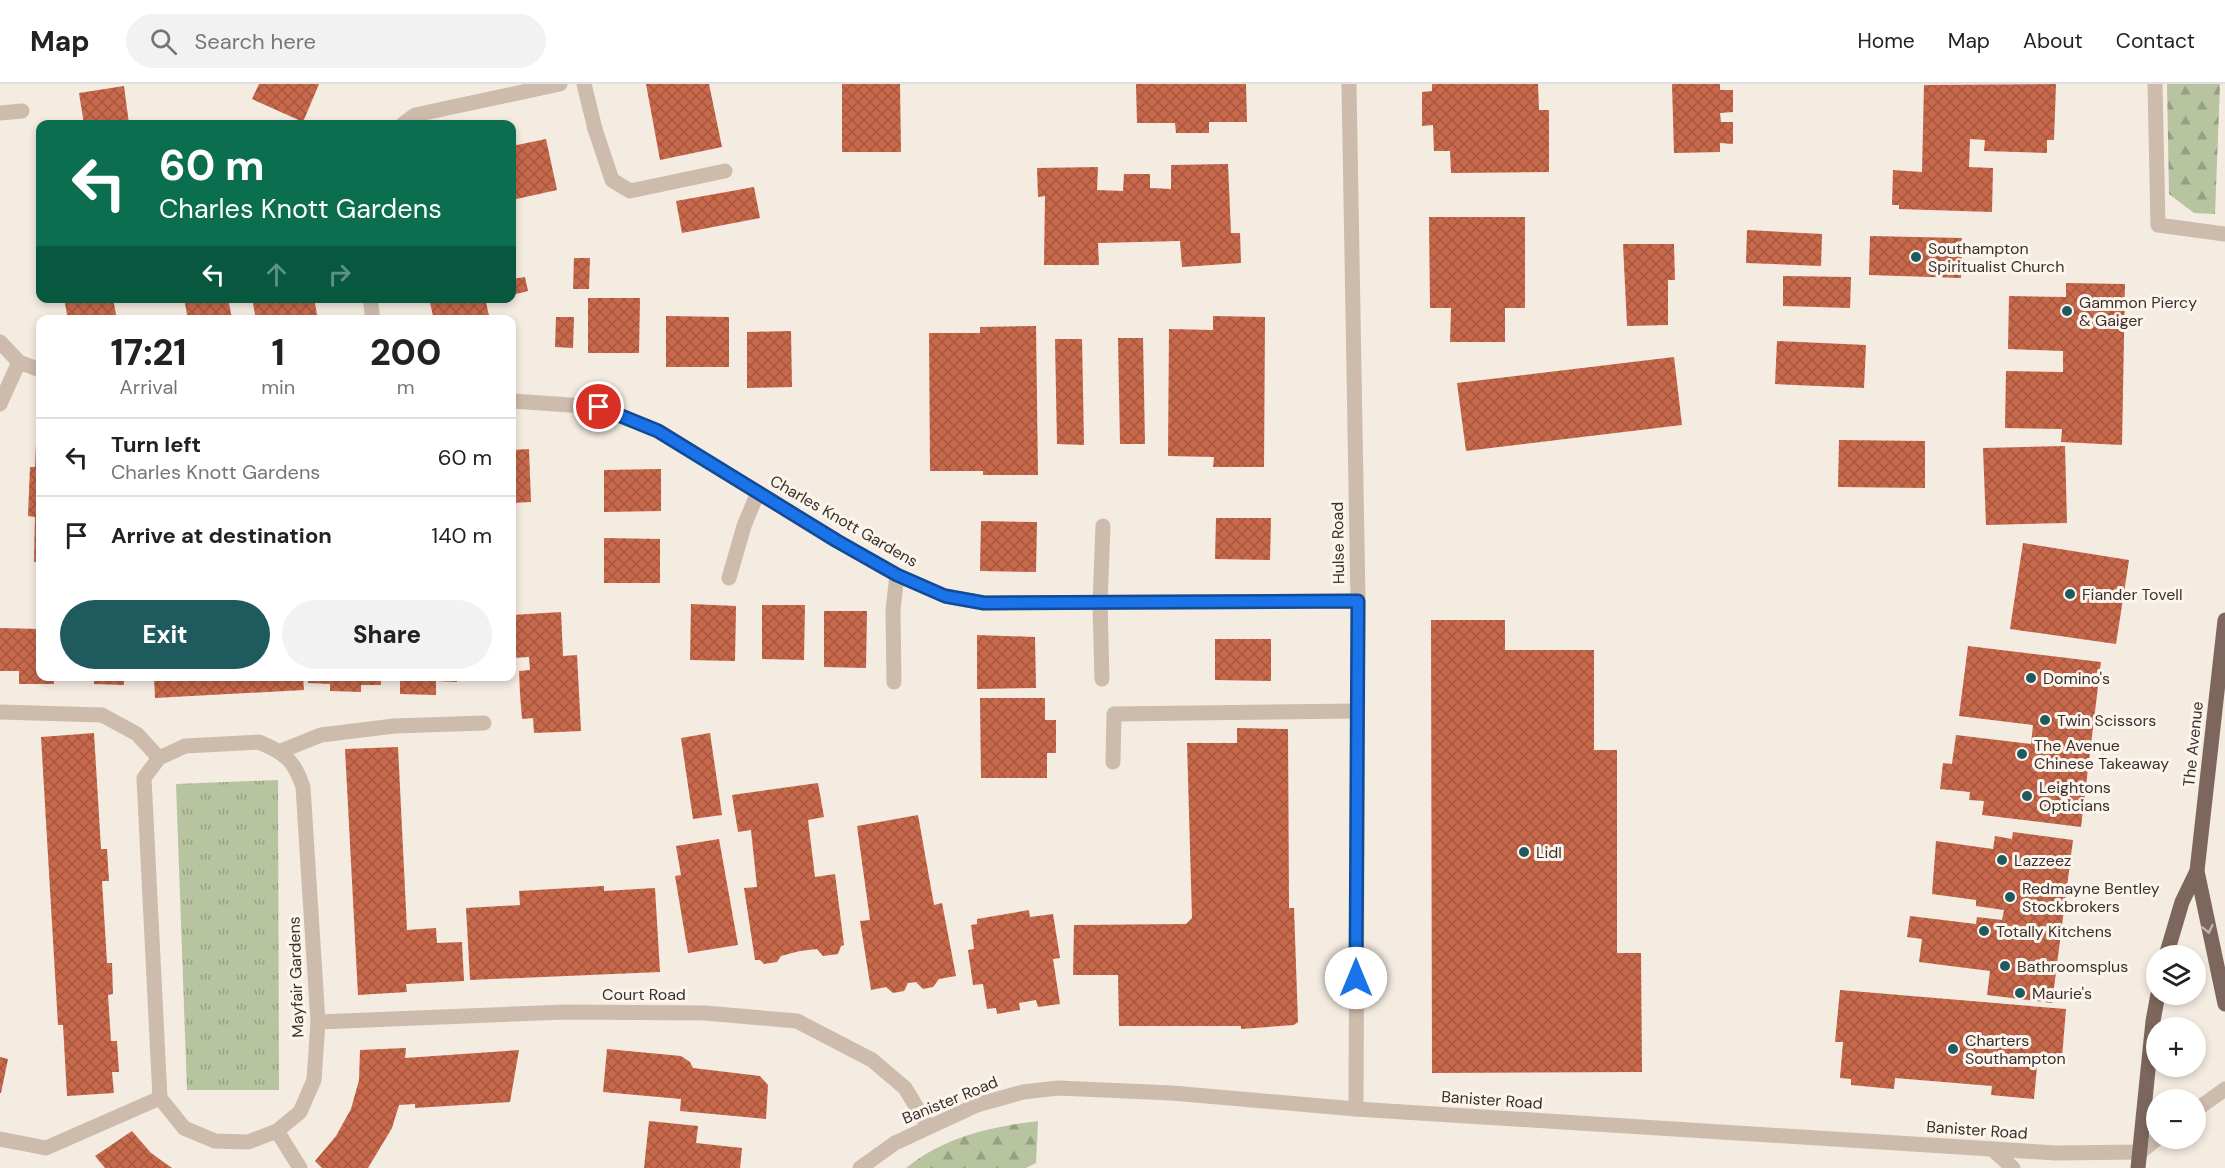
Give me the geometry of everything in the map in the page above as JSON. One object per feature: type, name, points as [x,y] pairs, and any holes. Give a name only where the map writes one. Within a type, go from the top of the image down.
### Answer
[{"type":"main road","name":"The Avenue","points":[[2169,945],[2182,902],[2196,871],[2225,620]]},
{"type":"main road","name":"The Avenue","points":[[2196,871],[2225,1004]]},
{"type":"main road","points":[[2138,1168],[2156,1005]]},
{"type":"street","points":[[409,120],[416,115],[560,84]]},
{"type":"street","points":[[584,84],[595,129],[612,180],[630,191],[725,171]]},
{"type":"street","name":"Hulse Road","points":[[1349,84],[1358,601],[1356,1109]]},
{"type":"street","points":[[2155,84],[2158,225],[2225,234]]},
{"type":"street","points":[[0,113],[22,111]]},
{"type":"street","points":[[0,342],[19,362],[36,368]]},
{"type":"street","points":[[0,404],[19,362]]},
{"type":"street","name":"Charles Knott Gardens","points":[[516,401],[599,407],[658,431],[837,541],[897,575],[945,596],[984,603],[1358,601]]},
{"type":"street","points":[[729,578],[744,526],[758,492]]},
{"type":"street","points":[[1102,679],[1100,603],[1103,526]]},
{"type":"street","points":[[894,682],[893,610],[897,575]]},
{"type":"street","points":[[1113,762],[1114,714],[1357,711]]},
{"type":"street","points":[[0,712],[102,715],[137,734],[159,758]]},
{"type":"street","points":[[0,1139],[46,1148],[160,1098],[144,778],[159,758],[185,746],[259,742],[281,751],[321,735],[394,726],[484,723]]},
{"type":"street","name":"Mayfair Gardens","points":[[160,1098],[184,1128],[215,1141],[248,1142],[277,1131],[300,1112],[314,1080],[318,1022],[303,787],[297,768],[281,751]]},
{"type":"street","name":"Court Road","points":[[318,1022],[565,1012],[705,1013],[797,1021],[872,1060],[904,1088],[928,1126]]},
{"type":"street","name":"Banister Road","points":[[860,1168],[895,1143],[977,1105],[1011,1095],[1058,1088],[1172,1093],[1356,1109],[2056,1153],[2140,1152]]},
{"type":"street","points":[[2206,1103],[2225,1089]]},
{"type":"street","points":[[277,1131],[300,1168]]},
{"type":"street","points":[[2140,1152],[2146,1147]]},
{"type":"street","points":[[1992,1149],[2013,1168]]},
{"type":"green space","points":[[2167,84],[2220,84],[2215,214],[2194,213],[2169,194]]},
{"type":"green space","points":[[278,780],[279,1090],[187,1090],[176,784]]},
{"type":"green space","points":[[1038,1121],[1036,1163],[1026,1168],[906,1168],[936,1148],[968,1135]]},
{"type":"building","points":[[259,84],[319,84],[304,120],[299,120],[252,99]]},
{"type":"building","points":[[646,84],[709,84],[722,147],[660,160]]},
{"type":"building","points":[[842,84],[900,84],[901,152],[842,152]]},
{"type":"building","points":[[1136,84],[1246,84],[1247,122],[1209,122],[1209,133],[1176,133],[1175,123],[1137,123]]},
{"type":"building","points":[[1432,84],[1538,84],[1539,110],[1549,110],[1549,172],[1451,173],[1450,151],[1434,151],[1433,125],[1422,126],[1422,92],[1432,91]]},
{"type":"building","points":[[1672,84],[1720,84],[1720,90],[1733,90],[1733,112],[1720,113],[1721,122],[1733,122],[1733,144],[1720,143],[1720,152],[1674,153]]},
{"type":"building","points":[[2056,84],[2054,140],[2047,140],[2047,153],[1984,151],[1985,140],[1970,139],[1969,167],[1993,168],[1992,212],[1899,209],[1899,205],[1892,205],[1893,170],[1922,172],[1924,85]]},
{"type":"building","points":[[124,86],[128,120],[83,120],[79,93]]},
{"type":"building","points":[[546,139],[557,190],[516,199],[516,145]]},
{"type":"building","points":[[1228,164],[1231,233],[1240,233],[1241,263],[1182,267],[1180,241],[1098,243],[1099,265],[1044,265],[1045,196],[1038,197],[1037,168],[1098,167],[1097,190],[1123,191],[1124,174],[1150,174],[1150,188],[1171,189],[1171,165]]},
{"type":"building","points":[[754,187],[760,218],[682,233],[676,201]]},
{"type":"building","points":[[1429,217],[1525,217],[1525,308],[1505,308],[1505,342],[1450,342],[1451,308],[1430,308]]},
{"type":"building","points":[[1747,230],[1822,234],[1821,266],[1746,263]]},
{"type":"building","name":"Southampton Spiritualist Church","points":[[1870,236],[1962,238],[1961,278],[1869,275]]},
{"type":"building","points":[[1623,244],[1674,244],[1675,280],[1668,280],[1668,325],[1627,326]]},
{"type":"building","points":[[574,258],[590,258],[589,289],[573,289]]},
{"type":"building","points":[[1783,276],[1851,277],[1850,308],[1783,306]]},
{"type":"building","points":[[525,277],[528,291],[516,294],[516,278]]},
{"type":"building","points":[[2066,283],[2125,284],[2122,445],[2061,442],[2062,429],[2005,428],[2006,371],[2063,372],[2063,351],[2008,349],[2009,296],[2066,297]]},
{"type":"building","points":[[588,298],[640,298],[639,353],[588,353]]},
{"type":"building","points":[[65,303],[114,303],[116,315],[67,315]]},
{"type":"building","points":[[185,303],[229,303],[231,315],[187,315]]},
{"type":"building","points":[[253,303],[315,303],[317,315],[255,315]]},
{"type":"building","points":[[430,303],[486,303],[489,315],[433,315]]},
{"type":"building","points":[[666,316],[729,317],[729,367],[666,367]]},
{"type":"building","points":[[1213,316],[1265,317],[1264,467],[1213,467],[1214,457],[1168,456],[1169,329],[1213,330]]},
{"type":"building","points":[[556,317],[574,317],[573,348],[555,347]]},
{"type":"building","points":[[1036,326],[1038,475],[983,475],[983,471],[930,471],[929,333],[980,333],[980,327]]},
{"type":"building","points":[[791,331],[792,387],[747,388],[747,332]]},
{"type":"building","points":[[1118,338],[1143,338],[1145,444],[1120,444]]},
{"type":"building","points":[[1055,339],[1082,339],[1084,445],[1057,444]]},
{"type":"building","points":[[1777,341],[1866,345],[1864,388],[1775,384]]},
{"type":"building","points":[[1674,357],[1682,425],[1466,451],[1457,383]]},
{"type":"building","points":[[1839,440],[1925,441],[1925,488],[1838,487]]},
{"type":"building","points":[[36,444],[36,562],[34,562],[35,517],[28,516],[30,467],[35,467]]},
{"type":"building","points":[[2065,446],[2067,523],[1986,525],[1983,448]]},
{"type":"building","points":[[529,449],[531,502],[516,503],[516,450]]},
{"type":"building","points":[[661,469],[661,511],[604,512],[604,470]]},
{"type":"building","points":[[1216,518],[1271,518],[1270,560],[1215,559]]},
{"type":"building","points":[[981,521],[1037,522],[1036,572],[980,571]]},
{"type":"building","points":[[604,538],[660,539],[660,583],[604,583]]},
{"type":"building","name":"Fiander Tovell","points":[[2023,543],[2129,560],[2116,644],[2010,629]]},
{"type":"building","points":[[691,604],[736,606],[735,661],[690,660]]},
{"type":"building","points":[[762,605],[805,605],[804,660],[762,659]]},
{"type":"building","points":[[824,611],[867,611],[866,668],[824,667]]},
{"type":"building","points":[[561,612],[563,656],[577,655],[581,731],[534,733],[533,718],[522,719],[519,671],[530,670],[529,657],[516,658],[516,615]]},
{"type":"building","name":"Lidl","points":[[1431,620],[1505,620],[1505,650],[1594,650],[1594,750],[1617,750],[1617,953],[1641,953],[1642,1072],[1432,1073]]},
{"type":"building","points":[[0,628],[36,629],[36,681],[54,681],[54,684],[19,684],[19,671],[0,671]]},
{"type":"building","points":[[977,635],[1035,637],[1036,688],[977,689]]},
{"type":"building","points":[[1215,639],[1271,639],[1271,681],[1215,680]]},
{"type":"building","points":[[1968,646],[2101,662],[2081,827],[1982,815],[1984,801],[1969,800],[1970,792],[1940,789],[1943,763],[1952,764],[1956,735],[2031,744],[2033,725],[1959,716]]},
{"type":"building","points":[[94,681],[124,681],[124,685],[94,684]]},
{"type":"building","points":[[154,681],[303,681],[304,690],[155,698]]},
{"type":"building","points":[[308,681],[381,681],[381,685],[361,685],[361,692],[330,691],[330,684],[308,683]]},
{"type":"building","points":[[400,681],[436,681],[436,695],[400,694]]},
{"type":"building","points":[[980,698],[1045,698],[1045,720],[1056,720],[1056,753],[1047,753],[1047,778],[981,778]]},
{"type":"building","points":[[1237,728],[1288,729],[1289,908],[1294,908],[1298,1022],[1294,1025],[1241,1029],[1241,1026],[1119,1026],[1118,975],[1073,975],[1074,925],[1186,924],[1192,918],[1187,743],[1237,743]]},
{"type":"building","points":[[94,733],[101,849],[107,849],[109,881],[102,881],[107,963],[112,963],[113,994],[108,995],[111,1041],[117,1041],[119,1072],[112,1072],[114,1093],[67,1096],[63,1025],[58,1025],[41,737]]},
{"type":"building","points":[[710,733],[722,815],[693,819],[681,738]]},
{"type":"building","points":[[398,747],[407,930],[436,928],[437,943],[462,942],[464,981],[406,984],[407,992],[358,995],[345,749]]},
{"type":"building","points":[[818,783],[824,817],[808,820],[815,877],[835,874],[844,945],[841,946],[838,954],[823,956],[817,949],[800,951],[781,956],[777,962],[764,964],[760,960],[755,960],[744,888],[757,887],[751,830],[738,832],[732,795]]},
{"type":"building","points":[[918,815],[934,905],[942,903],[956,976],[939,979],[933,987],[923,989],[916,982],[908,983],[904,991],[893,993],[886,987],[871,990],[860,921],[870,920],[857,826]]},
{"type":"building","points":[[2013,832],[2073,840],[2052,1003],[1987,995],[1990,971],[1919,962],[1922,939],[1907,937],[1910,916],[1976,924],[1977,917],[2002,920],[2004,910],[1976,906],[1976,900],[1932,894],[1936,841],[1993,849],[1995,836],[2012,839]]},
{"type":"building","points":[[719,839],[738,945],[688,953],[675,876],[681,875],[676,846]]},
{"type":"building","points":[[604,886],[604,891],[655,888],[660,972],[470,980],[466,908],[520,905],[519,891]]},
{"type":"building","points":[[1029,910],[1030,917],[1053,914],[1060,958],[1053,959],[1060,1004],[1038,1007],[1036,1000],[1019,1003],[1020,1010],[997,1014],[996,1008],[987,1009],[983,984],[973,985],[968,950],[974,949],[971,925],[977,924],[977,919]]},
{"type":"building","name":"Charters Southampton","points":[[1840,990],[2066,1009],[2062,1058],[2038,1056],[2034,1099],[1991,1095],[1992,1086],[1895,1078],[1894,1089],[1851,1085],[1851,1079],[1840,1078],[1843,1042],[1835,1042]]},
{"type":"building","points":[[406,1048],[405,1058],[519,1050],[510,1102],[415,1108],[415,1104],[399,1105],[392,1128],[368,1168],[322,1168],[315,1161],[336,1136],[351,1109],[359,1080],[360,1050]]},
{"type":"building","points":[[607,1049],[681,1056],[690,1062],[693,1068],[760,1076],[768,1085],[766,1119],[680,1111],[681,1099],[603,1092]]},
{"type":"building","points":[[0,1057],[8,1059],[1,1093],[0,1093]]},
{"type":"building","points":[[649,1121],[698,1126],[696,1143],[742,1148],[740,1168],[644,1168]]},
{"type":"building","points":[[132,1131],[151,1153],[172,1168],[105,1168],[95,1156]]},
{"type":"place","name":"Southampton Spiritualist Church","points":[[1916,257]]},
{"type":"place","name":"Gammon Piercy & Gaiger","points":[[2067,311]]},
{"type":"place","name":"Fiander Tovell","points":[[2070,594]]},
{"type":"place","name":"Domino's","points":[[2031,678]]},
{"type":"place","name":"Twin Scissors","points":[[2045,720]]},
{"type":"place","name":"The Avenue Chinese Takeaway","points":[[2022,754]]},
{"type":"place","name":"Leightons Opticians","points":[[2027,796]]},
{"type":"place","name":"Lidl","points":[[1524,852]]},
{"type":"place","name":"Lazzeez","points":[[2002,860]]},
{"type":"place","name":"Redmayne Bentley Stockbrokers","points":[[2010,897]]},
{"type":"place","name":"Totally Kitchens","points":[[1984,931]]},
{"type":"place","name":"Bathroomsplus","points":[[2005,966]]},
{"type":"place","name":"Maurie's","points":[[2020,993]]},
{"type":"place","name":"Charters Southampton","points":[[1953,1049]]},
{"type":"route","points":[[599,407],[658,431],[837,541],[897,575],[945,596],[984,603],[1358,601],[1356,978]]}]
